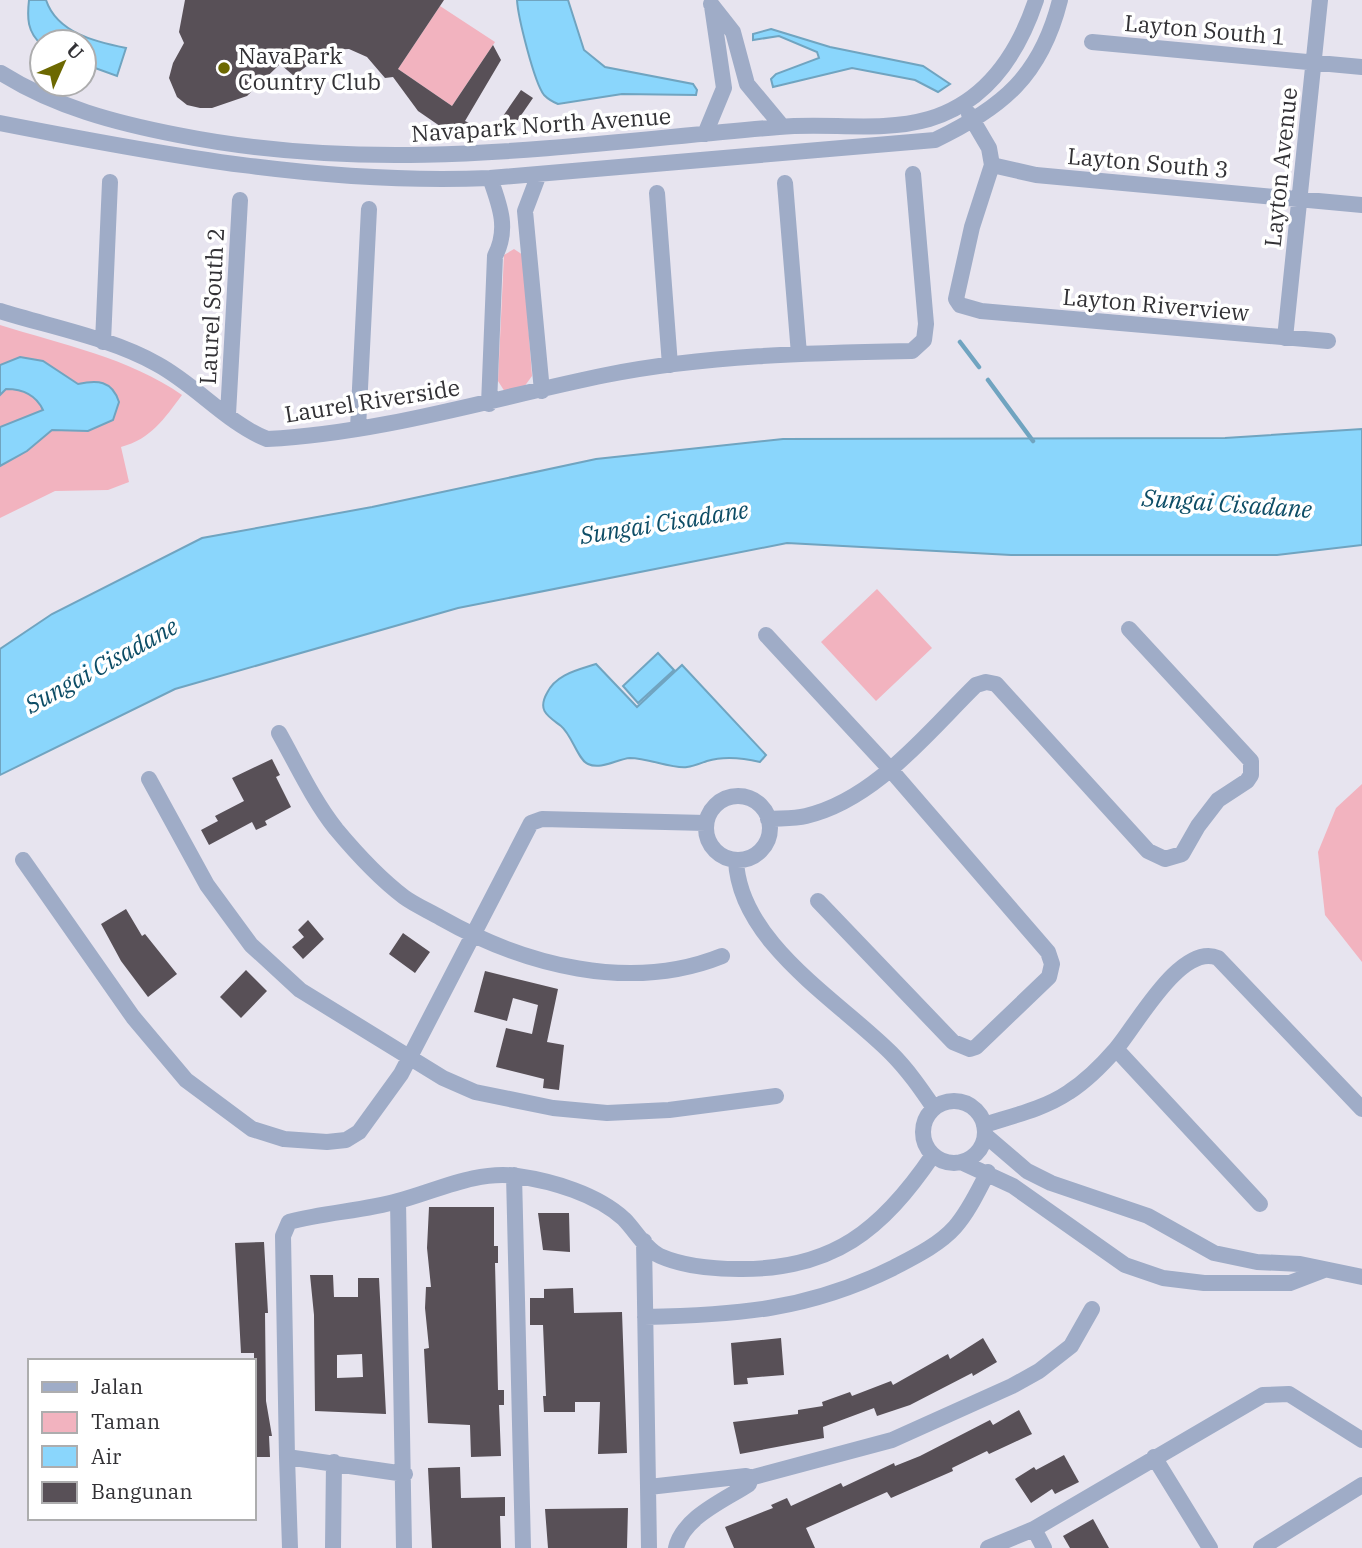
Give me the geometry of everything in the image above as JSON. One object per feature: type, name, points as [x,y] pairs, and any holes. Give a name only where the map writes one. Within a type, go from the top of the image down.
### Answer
[{"type":"street","name":"Navapark North Avenue","points":[[0,71],[54,102],[137,127],[273,151],[349,157],[478,155],[782,126],[883,126],[929,119],[963,103],[989,85],[1010,60],[1027,28],[1036,0]]},
{"type":"street","points":[[0,123],[131,150],[244,167],[416,181],[490,178],[934,140],[973,122],[1002,102],[1026,76],[1048,41],[1060,0]]},
{"type":"street","name":"Layton Avenue","points":[[1286,338],[1320,0]]},
{"type":"street","points":[[711,2],[733,32],[747,83],[782,126]]},
{"type":"street","points":[[705,134],[724,88],[711,2]]},
{"type":"street","name":"Layton South 1","points":[[1092,42],[1362,67]]},
{"type":"street","points":[[0,71],[0,85]]},
{"type":"street","points":[[724,88],[747,83]]},
{"type":"street","points":[[963,103],[989,148],[992,165]]},
{"type":"street","points":[[348,177],[349,157]]},
{"type":"street","name":"Layton South 3","points":[[992,165],[1037,175],[1362,205]]},
{"type":"street","name":"Layton Riverview","points":[[992,165],[972,227],[956,299],[960,305],[981,311],[1328,341]]},
{"type":"street","points":[[539,174],[525,211],[542,391]]},
{"type":"street","name":"Laurel Riverside","points":[[0,311],[103,342],[154,362],[187,382],[252,433],[267,439],[358,428],[489,404],[606,375],[670,365],[799,354],[912,351],[924,340],[926,324],[913,174]]},
{"type":"street","name":"Laurel Riverside","points":[[489,404],[495,256],[503,241],[503,214],[490,178]]},
{"type":"street","points":[[103,342],[110,183]]},
{"type":"street","points":[[785,183],[799,354]]},
{"type":"street","points":[[657,192],[670,365]]},
{"type":"street","name":"Laurel South 2","points":[[228,414],[240,200]]},
{"type":"street","points":[[358,428],[369,209]]},
{"type":"street","points":[[503,241],[528,239]]},
{"type":"street","points":[[768,819],[805,816],[858,792],[890,769],[976,685],[986,682],[996,684],[1148,851],[1165,859],[1182,854],[1198,826],[1218,800],[1247,781],[1251,775],[1251,761],[1129,629]]},
{"type":"street","points":[[766,635],[890,769],[1048,952],[1052,964],[1049,977],[976,1047],[970,1049],[953,1042],[818,901]]},
{"type":"street","points":[[279,733],[335,827],[365,861],[404,897],[474,936],[519,954],[560,966],[615,972],[682,968],[722,956]]},
{"type":"street","points":[[149,779],[207,885],[251,945],[300,990],[408,1059],[475,1092],[552,1108],[607,1113],[669,1110],[776,1096]]},
{"type":"street","points":[[736,796],[756,802],[768,819],[769,829],[763,848],[746,859],[736,860],[718,853],[711,845],[706,824],[716,804],[736,796]]},
{"type":"street","points":[[23,860],[132,1017],[186,1080],[252,1129],[284,1139],[346,1140],[359,1132],[408,1059],[531,823],[542,819],[706,824]]},
{"type":"street","points":[[736,860],[737,880],[744,898],[765,931],[796,969],[891,1052],[934,1108]]},
{"type":"street","points":[[961,1162],[977,1152],[984,1130],[1069,1092],[1116,1049],[1159,991],[1187,965],[1210,954],[1218,958],[1362,1109]]},
{"type":"street","points":[[1116,1049],[1260,1205]]},
{"type":"street","points":[[1324,1270],[1310,1278],[1290,1283],[1204,1283],[1163,1278],[1125,1265],[1023,1192],[988,1172],[961,1162],[942,1160],[933,1155],[923,1136],[927,1116],[943,1103],[964,1103],[973,1108],[984,1130],[1027,1171],[1148,1216],[1214,1252],[1257,1262],[1300,1264],[1362,1277]]},
{"type":"street","points":[[290,1548],[285,1225],[398,1201],[445,1185],[514,1175],[556,1185],[612,1209],[661,1256],[718,1269],[777,1268],[817,1260],[852,1242],[911,1188],[933,1155]]},
{"type":"street","points":[[645,1317],[753,1313],[846,1290],[912,1258],[941,1239],[962,1218],[988,1172]]},
{"type":"street","points":[[514,1175],[523,1548]]},
{"type":"street","points":[[398,1201],[405,1474],[404,1548]]},
{"type":"street","points":[[644,1241],[649,1548]]},
{"type":"street","points":[[649,1487],[746,1476],[750,1478],[892,1440],[1012,1386],[1039,1371],[1071,1346],[1092,1309]]},
{"type":"street","points":[[988,1548],[1034,1529],[1263,1395],[1289,1394],[1362,1440]]},
{"type":"street","points":[[287,1457],[405,1474]]},
{"type":"street","points":[[1154,1457],[1210,1548]]},
{"type":"street","points":[[333,1548],[334,1462]]},
{"type":"street","points":[[676,1548],[693,1520],[749,1484],[750,1478]]},
{"type":"street","points":[[1261,1548],[1362,1485]]},
{"type":"street","points":[[1034,1529],[1044,1548]]},
{"type":"green space","points":[[440,6],[495,42],[452,106],[398,69]]},
{"type":"green space","points":[[514,249],[523,255],[532,376],[524,387],[505,392],[498,381],[504,255]]},
{"type":"green space","points":[[0,325],[117,362],[162,382],[182,395],[149,433],[121,447],[129,482],[108,490],[55,491],[0,518]]},
{"type":"green space","points":[[877,589],[932,648],[876,701],[821,642]]},
{"type":"green space","points":[[1362,784],[1362,962],[1325,915],[1318,852],[1336,808]]},
{"type":"water","points":[[29,0],[46,0],[51,11],[68,28],[30,28]]},
{"type":"water","points":[[517,0],[568,0],[584,50],[605,67],[693,84],[697,90],[696,95],[622,94],[558,104],[554,102],[544,95],[536,77],[523,34]]},
{"type":"water","points":[[771,29],[830,47],[923,66],[950,84],[938,92],[915,80],[852,68],[773,87],[771,79],[776,74],[819,58],[817,52],[779,36],[753,40],[753,34]]},
{"type":"water","points":[[98,42],[126,48],[117,76],[98,69]]},
{"type":"water","points":[[20,357],[43,361],[78,384],[97,382],[108,386],[119,402],[113,420],[88,431],[52,430],[27,451],[0,466],[0,427],[43,410],[37,400],[18,390],[6,389],[0,395],[0,365]]},
{"type":"water","name":"Sungai Cisadane","points":[[1362,429],[1362,545],[1277,555],[1011,555],[787,543],[458,608],[175,689],[0,775],[0,649],[52,614],[202,538],[372,507],[596,459],[783,439],[1225,438]]},
{"type":"water","points":[[658,653],[674,670],[638,703],[623,686]]},
{"type":"water","points":[[596,664],[637,707],[682,665],[766,755],[760,762],[720,758],[687,767],[630,758],[593,766],[584,762],[565,730],[545,712],[543,704],[556,681]]},
{"type":"building","name":"NavaPark Country Club","points":[[185,0],[444,0],[398,69],[452,106],[493,45],[501,60],[465,121],[469,123],[461,135],[452,129],[450,133],[418,111],[393,77],[385,78],[367,57],[349,49],[327,50],[294,76],[280,64],[247,96],[212,108],[200,108],[187,105],[177,97],[169,78],[173,63],[184,43],[179,32]]},
{"type":"building","points":[[521,90],[533,98],[513,127],[501,119]]},
{"type":"building","points":[[272,759],[280,775],[276,777],[291,807],[265,821],[267,825],[256,830],[252,822],[209,845],[201,830],[218,821],[215,816],[244,801],[232,778]]},
{"type":"building","points":[[126,909],[142,936],[145,934],[177,974],[148,997],[121,961],[101,924]]},
{"type":"building","points":[[308,920],[324,939],[303,959],[292,947],[304,937],[298,930]]},
{"type":"building","points":[[403,933],[430,952],[415,973],[389,954]]},
{"type":"building","points":[[246,970],[267,991],[241,1018],[220,997]]},
{"type":"building","points":[[485,971],[558,989],[547,1042],[564,1045],[559,1090],[543,1088],[544,1079],[496,1067],[506,1028],[532,1034],[538,1005],[513,998],[507,1021],[474,1012]]},
{"type":"building","points":[[429,1207],[494,1207],[494,1246],[498,1246],[498,1263],[495,1263],[498,1390],[504,1390],[504,1405],[499,1405],[501,1456],[471,1457],[470,1425],[428,1423],[424,1349],[429,1348],[425,1308],[426,1287],[431,1287],[427,1248]]},
{"type":"building","points":[[538,1213],[569,1213],[570,1252],[543,1250]]},
{"type":"building","points":[[264,1242],[268,1313],[265,1313],[266,1401],[272,1436],[269,1436],[270,1457],[256,1457],[256,1359],[254,1353],[241,1353],[235,1243]]},
{"type":"building","points":[[310,1275],[333,1275],[334,1297],[358,1297],[358,1278],[379,1278],[386,1414],[315,1411],[314,1315]],"holes":[[[362,1354],[363,1377],[337,1378],[337,1355]]]},
{"type":"building","points":[[573,1288],[574,1313],[622,1312],[627,1453],[598,1454],[600,1402],[575,1402],[575,1412],[544,1412],[543,1396],[546,1396],[543,1325],[530,1325],[530,1298],[544,1298],[544,1289]]},
{"type":"building","points":[[781,1338],[784,1375],[747,1378],[748,1384],[734,1385],[731,1343]]},
{"type":"building","points":[[983,1338],[997,1362],[973,1376],[972,1373],[910,1405],[877,1416],[874,1408],[823,1427],[824,1438],[740,1454],[733,1422],[798,1414],[798,1410],[823,1406],[822,1402],[850,1392],[852,1396],[891,1381],[893,1385],[948,1354],[950,1359]]},
{"type":"building","points":[[1019,1410],[1032,1434],[989,1454],[987,1451],[952,1468],[953,1471],[891,1498],[887,1492],[806,1528],[815,1548],[734,1548],[725,1527],[773,1508],[771,1505],[787,1498],[791,1506],[841,1483],[843,1487],[894,1463],[895,1466],[920,1456],[990,1420],[993,1425]]},
{"type":"building","points":[[1064,1455],[1079,1482],[1055,1494],[1052,1489],[1031,1503],[1015,1479],[1034,1467],[1036,1470]]},
{"type":"building","points":[[460,1467],[461,1498],[505,1497],[505,1516],[500,1516],[501,1548],[432,1548],[428,1468]]},
{"type":"building","points":[[628,1508],[627,1548],[548,1548],[545,1509]]},
{"type":"building","points":[[1093,1519],[1109,1548],[1070,1548],[1063,1536]]},
{"type":"waterway","points":[[960,342],[979,367]]},
{"type":"waterway","points":[[988,380],[1033,441]]},
{"type":"place","name":"NavaPark Country Club","points":[[224,68]]}]
